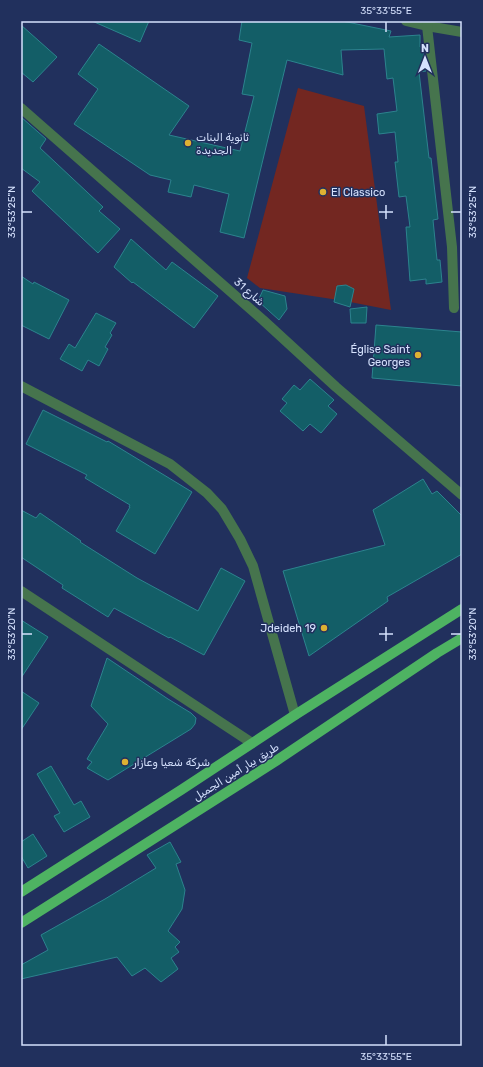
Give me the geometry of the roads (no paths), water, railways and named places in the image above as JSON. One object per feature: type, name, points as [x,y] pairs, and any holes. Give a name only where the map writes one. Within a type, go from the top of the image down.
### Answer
[{"type":"main road","name":"طريق بيار أمين الجميل","points":[[21,892],[168,798],[295,714],[462,609]]},
{"type":"main road","name":"طريق بيار أمين الجميل","points":[[21,922],[276,761],[437,653],[462,638]]},
{"type":"street","points":[[406,21],[427,23],[462,32]]},
{"type":"street","points":[[427,23],[452,247],[454,308]]},
{"type":"street","name":"شارع 31","points":[[21,108],[263,320],[336,387],[462,495]]},
{"type":"street","points":[[21,386],[170,464],[207,493],[222,509],[240,539],[253,566],[295,714]]},
{"type":"street","points":[[21,591],[252,743]]},
{"type":"place","name":"ثانوية البنات الجديدة","points":[[188,143]]},
{"type":"place","name":"El Classico","points":[[323,192]]},
{"type":"place","name":"Église Saint Georges","points":[[418,355]]},
{"type":"place","name":"Jdeideh 19","points":[[324,628]]},
{"type":"place","name":"شركة شعيا وعازار","points":[[125,762]]}]
